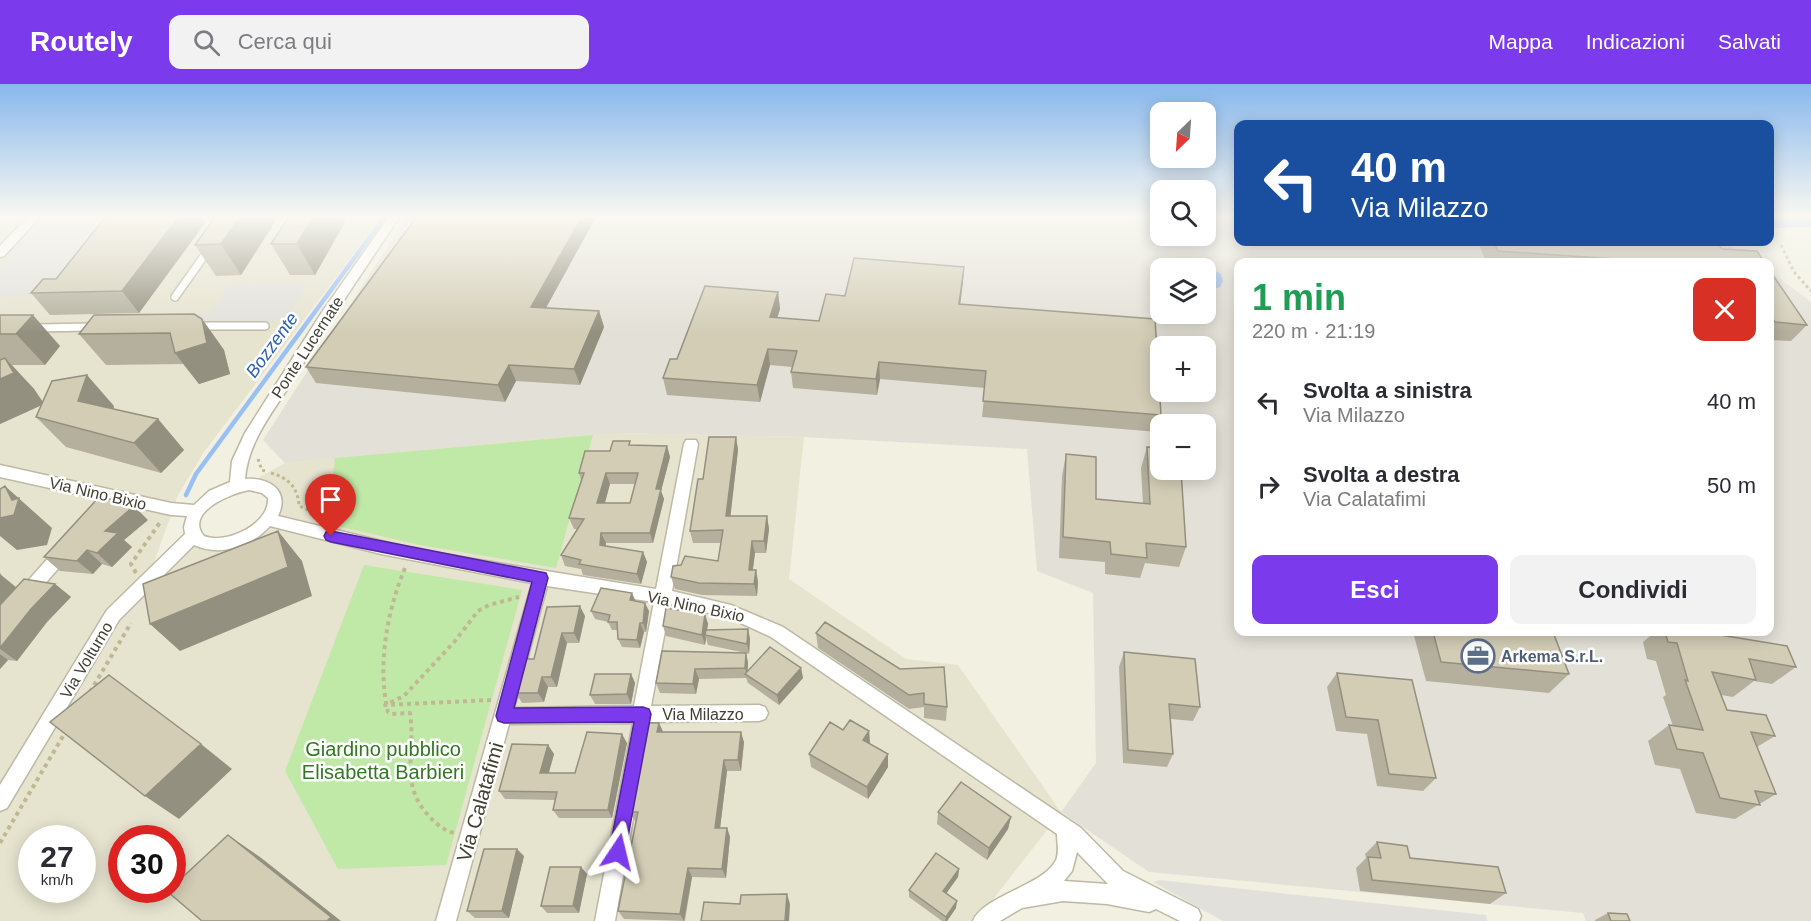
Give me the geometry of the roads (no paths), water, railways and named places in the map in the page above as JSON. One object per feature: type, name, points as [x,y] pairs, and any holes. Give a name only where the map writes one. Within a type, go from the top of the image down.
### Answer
[{"type":"street","name":"Ponte Lucernate","points":[[237,486],[238,461],[242,451],[327,315],[369,254]]},
{"type":"street","points":[[605,921],[662,598],[692,444]]},
{"type":"street","name":"Via Nino Bixio","points":[[0,471],[171,509],[196,511]]},
{"type":"street","points":[[259,485],[273,495],[276,502],[269,520],[252,535],[229,544],[207,544],[193,536],[191,529],[196,511],[214,495],[237,486],[259,485]]},
{"type":"street","points":[[101,510],[113,497]]},
{"type":"street","name":"Via Nino Bixio","points":[[269,520],[309,532],[416,554],[731,611],[762,622],[1079,839],[1099,863],[1116,878],[1196,919]]},
{"type":"street","points":[[0,623],[78,536]]},
{"type":"street","name":"Via Volturno","points":[[0,802],[113,615],[146,585],[193,536]]},
{"type":"street","name":"Via Calatafimi","points":[[446,921],[541,578]]},
{"type":"street","name":"Via Milazzo","points":[[506,708],[642,714],[759,713]]},
{"type":"street","points":[[983,921],[994,911],[1023,898],[1063,871],[1068,856],[1066,830]]},
{"type":"street","points":[[1023,898],[1054,892],[1094,891],[1151,902],[1196,919]]},
{"type":"lane","points":[[175,297],[205,254]]},
{"type":"lane","points":[[186,326],[265,326]]},
{"type":"lane","points":[[23,328],[104,327]]},
{"type":"water","points":[[1216,271],[1221,274],[1223,281],[1220,287],[1216,288]]},
{"type":"waterway","name":"Bozzente","points":[[186,495],[196,474],[357,254]]},
{"type":"place","name":"Arkema S.r.L.","points":[[1478,656]]},
{"type":"park label","name":"Giardino pubblico Elisabetta Barbieri","points":[[383,760]]}]
